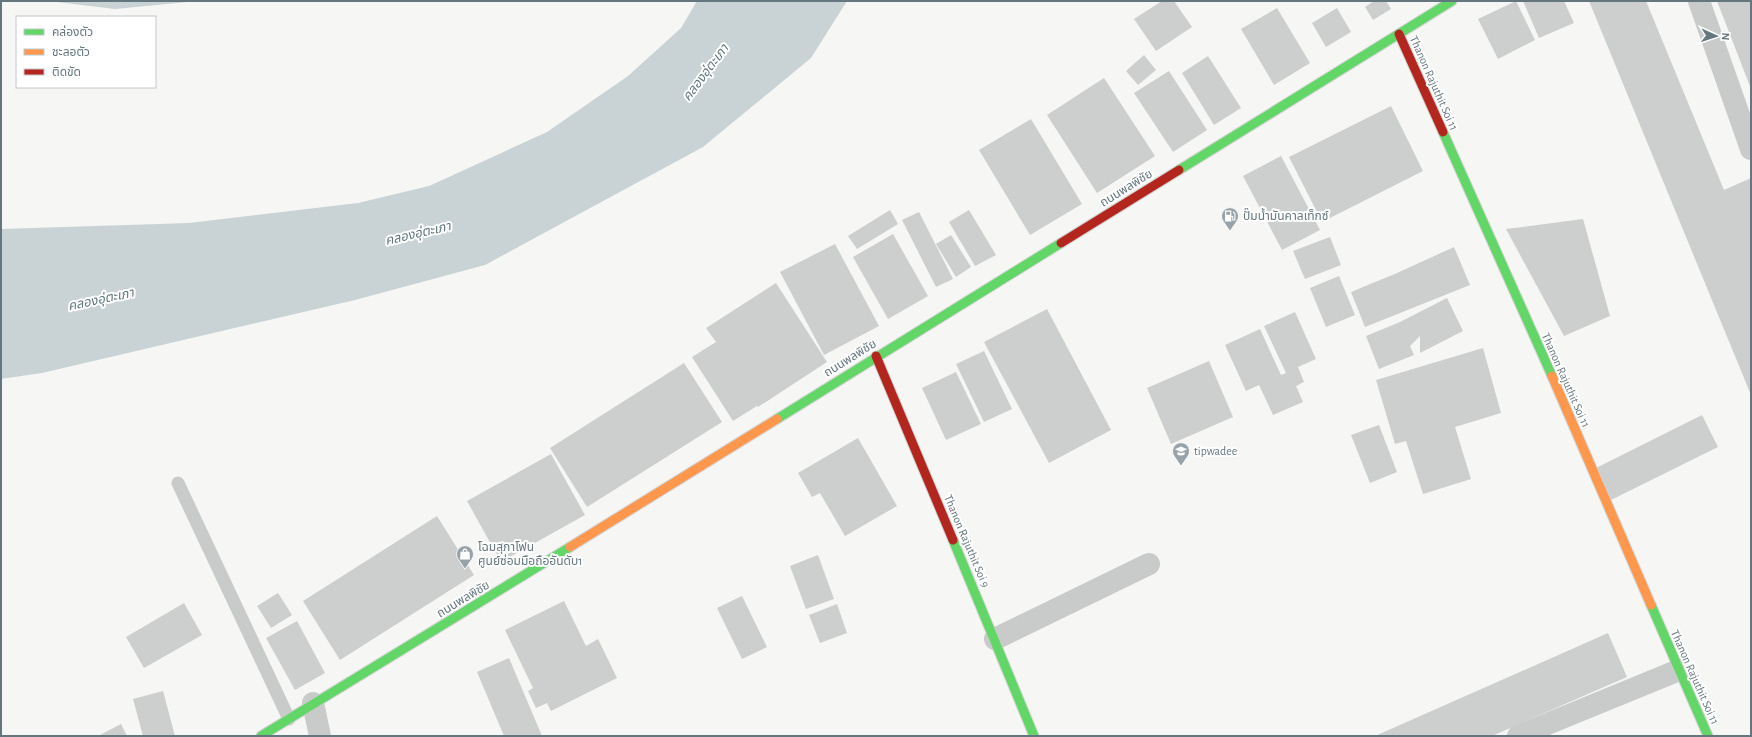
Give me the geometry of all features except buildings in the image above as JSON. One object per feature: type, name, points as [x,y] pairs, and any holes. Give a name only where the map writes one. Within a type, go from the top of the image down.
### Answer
[{"type":"street","name":"ถนนพลพิชัย","points":[[261,736],[511,584],[876,356],[1452,1]]},
{"type":"street","points":[[1699,1],[1751,149]]},
{"type":"street","name":"Thanon Rajuthit Soi 11","points":[[1399,34],[1540,348],[1708,736]]},
{"type":"street","name":"Thanon Rajuthit Soi 9","points":[[876,356],[995,639],[1034,736]]},
{"type":"street","points":[[995,639],[1149,564]]},
{"type":"street","points":[[1518,736],[1679,670]]},
{"type":"street","points":[[313,703],[320,736]]},
{"type":"lane","points":[[178,483],[289,719]]},
{"type":"water","points":[[48,1],[198,1],[115,9]]},
{"type":"water","name":"คลองอุ่ตะเภา","points":[[697,1],[847,1],[811,58],[703,147],[485,265],[355,300],[42,373],[1,379],[1,229],[189,223],[358,203],[429,186],[547,132],[628,76],[681,28]]},
{"type":"traffic: fast","points":[[1179,170],[1452,1]]},
{"type":"traffic: fast","points":[[1443,132],[1552,376]]},
{"type":"traffic: fast","points":[[777,419],[1061,243]]},
{"type":"traffic: fast","points":[[953,540],[1034,736]]},
{"type":"traffic: fast","points":[[261,736],[570,547]]},
{"type":"traffic: fast","points":[[1651,605],[1708,736]]},
{"type":"traffic: slow","points":[[1552,376],[1651,605]]},
{"type":"traffic: slow","points":[[570,547],[777,419]]},
{"type":"traffic: jam","points":[[1399,34],[1443,132]]},
{"type":"traffic: jam","points":[[1061,243],[1179,170]]},
{"type":"traffic: jam","points":[[876,356],[953,540]]},
{"type":"place","name":"ปั๊มน้ำมันคาลเท็กซ์","points":[[1230,231]]},
{"type":"place","name":"tipwadee","points":[[1181,466]]},
{"type":"place","name":"โฉมสุภาโฟน ศูนย์ซ่อมมือถืออันดับ1","points":[[465,569]]}]
